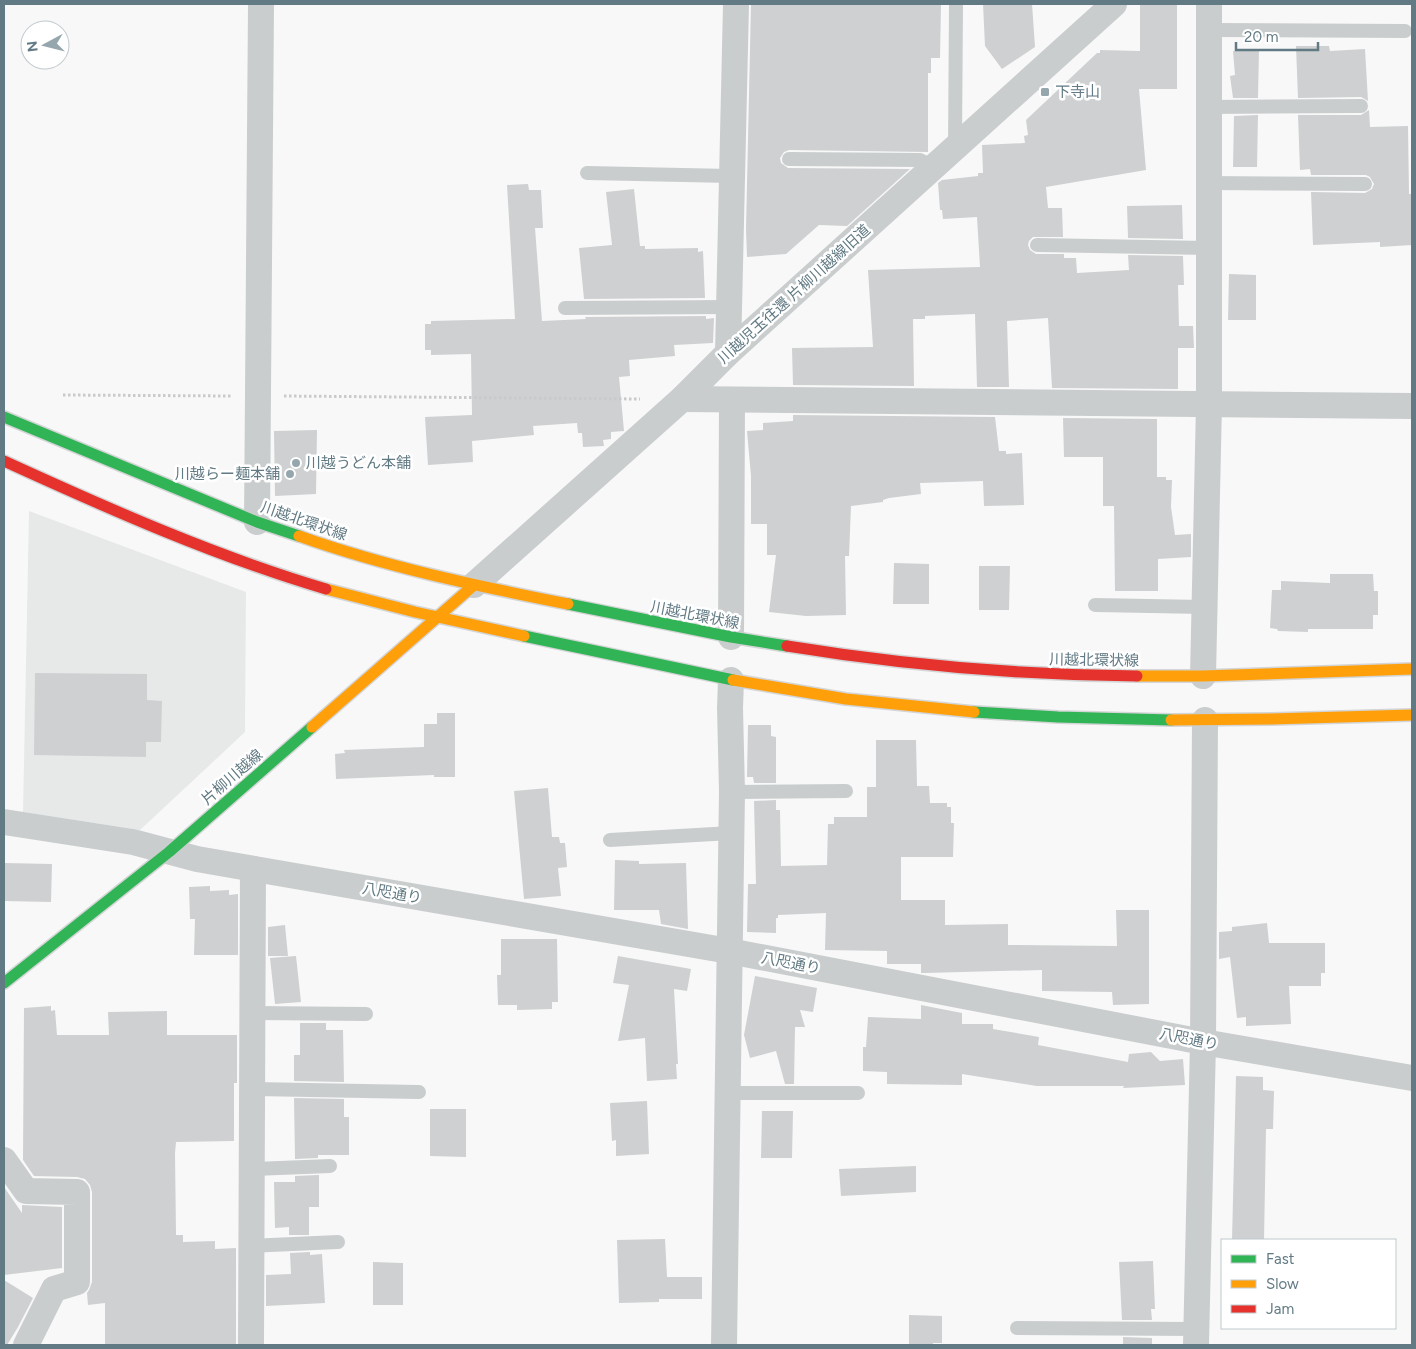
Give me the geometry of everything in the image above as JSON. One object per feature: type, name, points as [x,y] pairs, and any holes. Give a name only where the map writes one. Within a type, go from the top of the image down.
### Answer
[{"type":"main road","name":"川越北環状線","points":[[4,416],[257,522],[344,552],[474,585],[731,638],[824,652],[983,670],[1062,675],[1203,676],[1412,669]]},
{"type":"main road","points":[[4,461],[105,507],[250,565],[342,594],[437,618],[731,680],[846,698],[949,710],[1068,718],[1204,720],[1334,718],[1412,714]]},
{"type":"main road","name":"片柳川越線","points":[[4,983],[169,852],[474,585]]},
{"type":"street","points":[[257,522],[261,4]]},
{"type":"street","points":[[728,353],[736,4]]},
{"type":"street","name":"川越児玉往還 片柳川越線旧道","points":[[474,585],[682,399],[728,353],[1114,4]]},
{"type":"street","points":[[1203,676],[1209,404],[1209,4]]},
{"type":"street","points":[[682,399],[1412,406]]},
{"type":"street","points":[[731,638],[732,400]]},
{"type":"street","points":[[724,1345],[732,792],[731,680]]},
{"type":"street","points":[[1197,1337],[1203,1042],[1204,720]]},
{"type":"street","name":"八咫通り","points":[[4,822],[133,842],[197,859],[729,951],[1203,1042],[1412,1078]]},
{"type":"street","points":[[251,1345],[253,869]]},
{"type":"street","points":[[4,1160],[26,1191],[77,1192],[77,1282],[54,1289],[26,1345]]},
{"type":"lane","points":[[955,148],[956,4]]},
{"type":"lane","points":[[1208,30],[1405,32]]},
{"type":"lane","points":[[1209,107],[1362,106]]},
{"type":"lane","points":[[789,159],[920,160],[934,167]]},
{"type":"lane","points":[[587,173],[731,176]]},
{"type":"lane","points":[[1208,183],[1365,184]]},
{"type":"lane","points":[[1037,245],[1208,248]]},
{"type":"lane","points":[[565,308],[728,307]]},
{"type":"lane","points":[[1095,605],[1204,607]]},
{"type":"lane","points":[[732,792],[846,792]]},
{"type":"lane","points":[[610,840],[731,833]]},
{"type":"lane","points":[[252,1013],[366,1014]]},
{"type":"lane","points":[[252,1089],[419,1092]]},
{"type":"lane","points":[[727,1093],[858,1093]]},
{"type":"lane","points":[[251,1169],[330,1166]]},
{"type":"lane","points":[[251,1246],[338,1242]]},
{"type":"lane","points":[[1017,1328],[1197,1337]]},
{"type":"path","points":[[63,395],[682,399]]},
{"type":"shaded area","points":[[29,511],[246,592],[245,732],[140,830],[23,812]]},
{"type":"building","points":[[751,4],[941,4],[940,58],[931,58],[931,73],[928,73],[928,152],[789,150],[784,152],[780,158],[781,163],[788,168],[910,169],[847,226],[819,225],[786,254],[747,257],[746,229]]},
{"type":"building","points":[[983,4],[1032,4],[1035,47],[1002,69],[985,46]]},
{"type":"building","points":[[1140,4],[1177,4],[1177,89],[1139,89],[1146,170],[1046,187],[1048,208],[1062,208],[1063,237],[1033,237],[1028,245],[1030,250],[1036,254],[1064,254],[1064,258],[1076,258],[1077,273],[1129,270],[1128,255],[1183,256],[1184,285],[1178,285],[1179,326],[1193,326],[1194,348],[1178,348],[1178,389],[1052,388],[1048,318],[1007,321],[1009,387],[977,387],[975,314],[925,316],[925,319],[913,319],[914,386],[793,385],[792,348],[873,347],[868,270],[980,267],[977,217],[943,219],[942,210],[940,210],[938,183],[942,180],[978,176],[978,173],[983,173],[982,145],[1025,143],[1024,136],[1028,135],[1026,120],[1097,53],[1100,53],[1100,50],[1140,51]]},
{"type":"building","points":[[1296,46],[1329,46],[1330,51],[1365,49],[1368,101],[1361,97],[1298,98]]},
{"type":"building","points":[[1259,49],[1258,98],[1233,98],[1230,76],[1235,75],[1233,51]]},
{"type":"building","points":[[1369,110],[1370,127],[1408,126],[1409,194],[1412,194],[1412,245],[1380,247],[1380,242],[1313,245],[1311,192],[1365,193],[1372,189],[1374,184],[1370,177],[1366,175],[1311,175],[1310,169],[1300,170],[1298,115],[1361,115]]},
{"type":"building","points":[[1258,115],[1257,167],[1233,167],[1234,116]]},
{"type":"building","points":[[528,184],[529,190],[541,190],[543,228],[535,228],[542,321],[586,319],[585,317],[706,316],[706,319],[714,318],[713,343],[674,345],[675,356],[629,360],[630,376],[619,377],[624,431],[611,432],[611,439],[603,440],[604,446],[583,447],[582,433],[578,433],[577,423],[533,426],[534,435],[472,441],[473,462],[428,465],[425,417],[472,415],[471,354],[431,355],[431,350],[425,350],[425,324],[431,324],[431,321],[515,319],[507,185]]},
{"type":"building","points":[[634,189],[640,246],[645,246],[645,249],[698,248],[698,252],[703,251],[705,298],[584,299],[579,248],[612,245],[606,192]]},
{"type":"building","points":[[1182,205],[1183,239],[1128,238],[1127,206]]},
{"type":"building","points":[[1229,274],[1256,275],[1256,320],[1228,320]]},
{"type":"building","points":[[793,415],[995,417],[999,451],[1006,451],[1006,454],[1022,453],[1024,505],[984,506],[983,481],[920,483],[921,494],[851,506],[849,556],[845,556],[846,615],[806,616],[769,612],[776,555],[767,555],[767,524],[751,524],[751,476],[747,431],[763,430],[763,423],[793,421]]},
{"type":"building","points":[[1063,418],[1157,419],[1157,477],[1166,477],[1166,480],[1172,480],[1171,507],[1175,535],[1191,534],[1191,557],[1158,559],[1158,591],[1115,591],[1114,506],[1103,506],[1103,457],[1064,457]]},
{"type":"building","name":"川越うどん本舗","points":[[317,430],[316,494],[275,496],[274,431]]},
{"type":"building","points":[[894,563],[929,564],[929,604],[893,604]]},
{"type":"building","points":[[979,566],[1010,566],[1009,610],[979,610]]},
{"type":"building","points":[[1330,574],[1373,574],[1374,591],[1378,591],[1378,615],[1373,615],[1373,629],[1308,629],[1308,632],[1278,631],[1277,629],[1270,628],[1272,590],[1281,590],[1281,581],[1330,583]]},
{"type":"building","points":[[35,673],[147,674],[147,700],[162,701],[161,742],[146,742],[146,757],[34,755]]},
{"type":"building","points":[[437,713],[455,713],[455,777],[434,777],[434,775],[336,779],[335,754],[345,753],[344,750],[424,747],[424,724],[437,724]]},
{"type":"building","points":[[748,725],[771,725],[771,736],[776,737],[776,783],[754,783],[753,777],[747,777]]},
{"type":"building","points":[[876,740],[916,740],[917,786],[929,786],[930,803],[947,803],[947,807],[951,807],[951,823],[954,823],[953,857],[901,857],[901,900],[945,900],[945,925],[1008,924],[1008,945],[1117,946],[1116,910],[1149,910],[1149,1004],[1113,1005],[1112,992],[1042,991],[1042,970],[921,973],[921,964],[887,964],[887,951],[825,950],[826,913],[778,915],[778,918],[776,918],[776,933],[747,932],[748,884],[756,884],[754,801],[776,800],[776,810],[780,810],[781,866],[827,865],[828,824],[834,824],[834,817],[867,817],[867,787],[876,787]]},
{"type":"building","points":[[548,788],[552,837],[559,837],[560,843],[565,843],[567,867],[558,868],[561,896],[524,899],[514,791]]},
{"type":"building","points":[[615,860],[639,861],[639,864],[686,863],[688,929],[661,924],[659,910],[614,910]]},
{"type":"building","points":[[4,863],[52,864],[51,902],[4,901]]},
{"type":"building","points":[[210,886],[210,891],[229,890],[229,895],[238,894],[238,955],[194,955],[195,919],[190,919],[189,887]]},
{"type":"building","points":[[1267,923],[1269,943],[1325,943],[1325,973],[1321,973],[1321,986],[1289,986],[1291,1024],[1246,1026],[1246,1017],[1237,1018],[1230,957],[1219,959],[1219,932],[1232,931],[1232,927]]},
{"type":"building","points":[[285,925],[288,956],[268,956],[268,927]]},
{"type":"building","points":[[501,939],[557,939],[558,1002],[552,1002],[552,1009],[517,1010],[517,1005],[498,1005],[497,975],[501,975]]},
{"type":"building","points":[[296,956],[301,1002],[275,1004],[270,958]]},
{"type":"building","points":[[618,956],[691,969],[687,991],[674,989],[677,1079],[647,1081],[645,1038],[618,1041],[629,985],[613,983]]},
{"type":"building","points":[[755,976],[817,988],[813,1012],[800,1010],[805,1027],[795,1027],[794,1084],[785,1084],[776,1051],[750,1058],[744,1035]]},
{"type":"building","points":[[921,1005],[962,1013],[962,1024],[993,1024],[993,1029],[1039,1037],[1038,1045],[1128,1062],[1129,1054],[1151,1052],[1160,1061],[1183,1059],[1185,1085],[1123,1088],[1124,1086],[1037,1086],[962,1074],[962,1085],[887,1084],[887,1072],[863,1071],[863,1047],[866,1047],[868,1017],[921,1019]]},
{"type":"building","points":[[51,1006],[51,1011],[55,1010],[57,1035],[109,1035],[108,1012],[167,1011],[167,1035],[237,1035],[237,1083],[234,1083],[234,1141],[176,1142],[175,1153],[176,1235],[183,1235],[183,1242],[215,1241],[215,1249],[236,1248],[236,1345],[105,1345],[105,1303],[88,1305],[87,1293],[92,1282],[92,1192],[90,1185],[85,1179],[77,1177],[34,1176],[23,1160],[24,1008]]},
{"type":"building","points":[[300,1023],[326,1023],[326,1030],[343,1030],[344,1082],[294,1081],[294,1055],[300,1055]]},
{"type":"building","points":[[1236,1076],[1263,1077],[1263,1090],[1274,1091],[1273,1129],[1266,1129],[1264,1239],[1232,1239]]},
{"type":"building","points":[[294,1098],[344,1099],[344,1117],[349,1117],[349,1155],[318,1155],[318,1158],[295,1159]]},
{"type":"building","points":[[647,1101],[649,1154],[616,1156],[616,1140],[612,1141],[610,1103]]},
{"type":"building","points":[[430,1109],[466,1109],[466,1157],[430,1156]]},
{"type":"building","points":[[762,1111],[793,1111],[792,1158],[761,1158]]},
{"type":"building","points":[[916,1166],[916,1192],[841,1196],[839,1169]]},
{"type":"building","points":[[319,1175],[319,1207],[309,1207],[309,1235],[289,1235],[289,1227],[275,1228],[274,1182],[295,1182],[295,1176]]},
{"type":"building","points":[[4,1187],[22,1213],[22,1205],[62,1207],[62,1268],[4,1275]]},
{"type":"building","points":[[665,1239],[667,1277],[702,1277],[702,1299],[659,1299],[659,1302],[619,1303],[617,1240]]},
{"type":"building","points":[[310,1252],[310,1255],[322,1254],[325,1303],[266,1306],[266,1275],[291,1274],[290,1253]]},
{"type":"building","points":[[1153,1261],[1155,1309],[1151,1309],[1152,1320],[1122,1320],[1119,1262]]},
{"type":"building","points":[[373,1262],[403,1263],[403,1305],[373,1305]]},
{"type":"building","points":[[4,1280],[33,1298],[7,1345],[4,1345]]},
{"type":"building","points":[[909,1315],[942,1316],[942,1343],[909,1345]]},
{"type":"building","points":[[1123,1337],[1152,1338],[1152,1345],[1123,1345]]},
{"type":"traffic: fast","points":[[4,417],[257,522],[299,536]]},
{"type":"traffic: fast","points":[[568,604],[731,637],[787,646]]},
{"type":"traffic: fast","points":[[524,636],[733,680]]},
{"type":"traffic: fast","points":[[974,712],[1058,717],[1171,720]]},
{"type":"traffic: fast","points":[[4,983],[169,852],[312,727]]},
{"type":"traffic: slow","points":[[299,536],[398,566],[466,583],[568,604]]},
{"type":"traffic: slow","points":[[312,727],[474,585]]},
{"type":"traffic: slow","points":[[326,589],[415,612],[524,636]]},
{"type":"traffic: slow","points":[[1137,676],[1203,676],[1412,669]]},
{"type":"traffic: slow","points":[[733,680],[846,699],[974,712]]},
{"type":"traffic: slow","points":[[1171,720],[1412,715]]},
{"type":"traffic: jam","points":[[4,461],[83,497],[203,547],[326,589]]},
{"type":"traffic: jam","points":[[787,646],[874,659],[962,668],[1049,674],[1137,676]]},
{"type":"place","name":"下寺山","points":[[1045,92]]},
{"type":"place","name":"川越うどん本舗","points":[[296,463]]},
{"type":"place","name":"川越らー麺本舗","points":[[290,474]]}]
